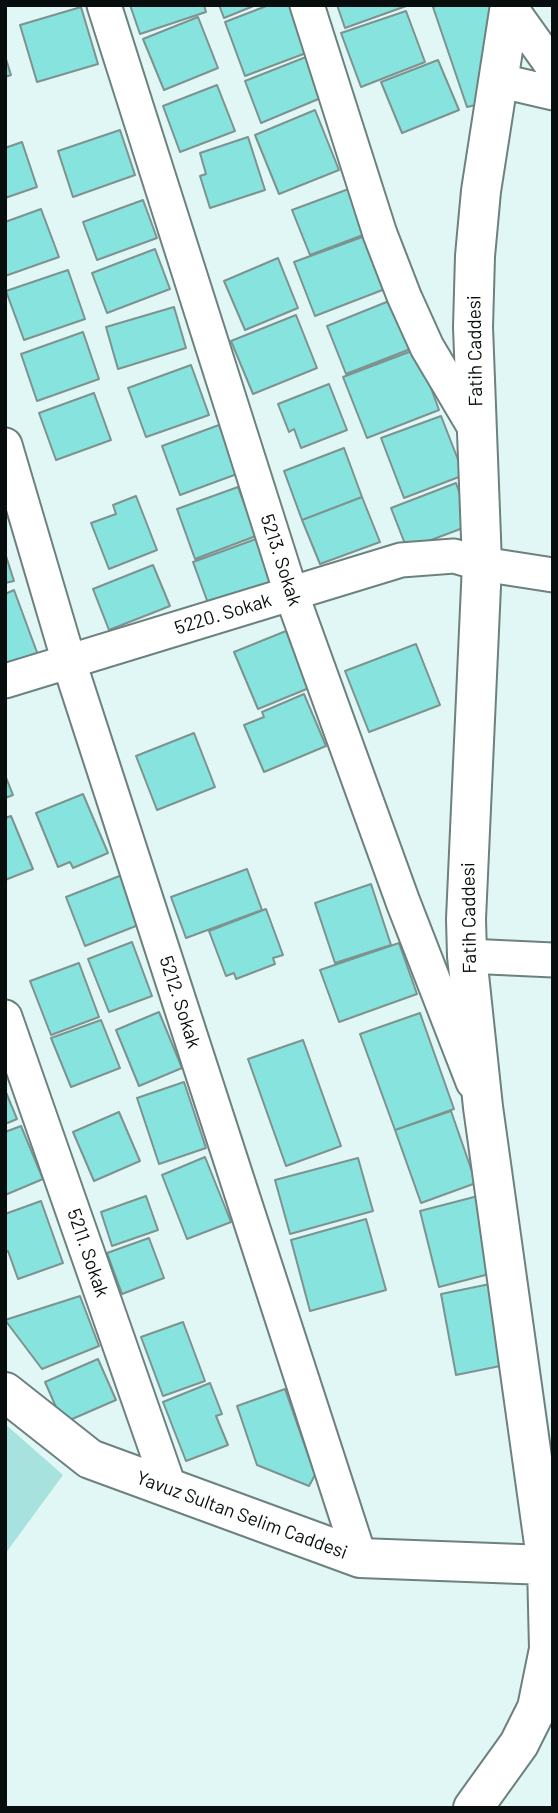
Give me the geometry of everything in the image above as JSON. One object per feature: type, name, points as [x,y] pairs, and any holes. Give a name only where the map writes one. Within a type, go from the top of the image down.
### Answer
[{"type":"main road","name":"Fatih Caddesi","points":[[478,1805],[519,1744],[537,1708],[550,1661],[551,1566],[483,1107],[467,956],[466,919],[482,564],[473,327],[475,256],[481,191],[510,6]]},
{"type":"main road","name":"Yavuz Sultan Selim Caddesi","points":[[5,1392],[90,1460],[360,1558],[551,1566]]},
{"type":"main road","points":[[519,1744],[553,1729]]},
{"type":"street","name":"5213. Sokak","points":[[104,5],[291,593],[403,902],[483,1107]]},
{"type":"street","points":[[307,5],[380,234],[404,296],[428,347],[478,433]]},
{"type":"street","points":[[510,6],[553,67]]},
{"type":"street","points":[[497,80],[553,93]]},
{"type":"street","name":"5212. Sokak","points":[[5,445],[69,662],[360,1558]]},
{"type":"street","name":"5220. Sokak","points":[[5,681],[401,560],[454,556],[482,564],[553,575]]},
{"type":"street","points":[[467,956],[553,960]]},
{"type":"street","name":"5211. Sokak","points":[[5,1017],[170,1489]]},
{"type":"shaded area","points":[[5,1424],[63,1475],[5,1554]]},
{"type":"building","points":[[130,5],[204,5],[206,12],[140,34]]},
{"type":"building","points":[[219,5],[256,5],[224,18]]},
{"type":"building","points":[[269,5],[297,5],[314,50],[245,76],[225,22]]},
{"type":"building","points":[[337,5],[409,5],[345,28]]},
{"type":"building","points":[[496,5],[480,104],[467,107],[433,7]]},
{"type":"building","points":[[81,7],[98,64],[37,82],[20,25]]},
{"type":"building","points":[[406,11],[425,62],[361,87],[341,33]]},
{"type":"building","points":[[198,17],[218,68],[164,90],[143,39]]},
{"type":"building","points":[[311,55],[328,95],[261,123],[245,81]]},
{"type":"building","points":[[5,56],[11,75],[5,77]]},
{"type":"building","points":[[438,60],[459,110],[402,133],[381,82]]},
{"type":"building","points":[[217,85],[235,131],[180,152],[163,106]]},
{"type":"building","points":[[315,110],[339,170],[279,194],[255,135]]},
{"type":"building","points":[[120,130],[135,175],[73,197],[58,151]]},
{"type":"building","points":[[248,137],[265,190],[210,208],[200,176],[206,174],[200,153]]},
{"type":"building","points":[[22,142],[37,187],[5,198],[5,148]]},
{"type":"building","points":[[354,187],[371,232],[310,255],[292,210]]},
{"type":"building","points":[[143,200],[157,238],[97,260],[83,222]]},
{"type":"building","points":[[41,209],[59,257],[5,276],[5,222]]},
{"type":"building","points":[[365,236],[385,289],[315,316],[294,262]]},
{"type":"building","points":[[155,249],[170,289],[107,313],[92,273]]},
{"type":"building","points":[[278,258],[298,308],[245,330],[224,281]]},
{"type":"building","points":[[68,270],[85,319],[24,340],[6,291]]},
{"type":"building","points":[[394,299],[413,348],[346,374],[327,326]]},
{"type":"building","points":[[174,307],[186,348],[118,369],[106,327]]},
{"type":"building","points":[[296,315],[317,368],[253,394],[231,341]]},
{"type":"building","points":[[83,332],[99,379],[37,401],[21,354]]},
{"type":"building","points":[[417,349],[439,410],[367,438],[343,377]]},
{"type":"building","points":[[191,365],[209,415],[146,437],[128,388]]},
{"type":"building","points":[[329,384],[347,430],[301,448],[294,429],[289,432],[278,404]]},
{"type":"building","points":[[94,393],[111,440],[56,460],[39,413]]},
{"type":"building","points":[[441,416],[464,475],[404,498],[381,438]]},
{"type":"building","points":[[219,425],[237,474],[180,495],[162,446]]},
{"type":"building","points":[[344,448],[362,497],[302,520],[284,471]]},
{"type":"building","points":[[456,483],[467,514],[463,528],[407,549],[391,508]]},
{"type":"building","points":[[238,487],[256,536],[195,559],[177,509]]},
{"type":"building","points":[[136,496],[157,550],[109,569],[91,523],[116,514],[113,505]]},
{"type":"building","points":[[362,497],[380,542],[320,564],[302,520]]},
{"type":"building","points":[[256,539],[272,583],[209,606],[193,562]]},
{"type":"building","points":[[5,553],[14,581],[5,583]]},
{"type":"building","points":[[153,565],[170,606],[109,630],[93,589]]},
{"type":"building","points":[[14,590],[38,655],[5,667],[5,594]]},
{"type":"building","points":[[286,631],[309,688],[258,709],[234,652]]},
{"type":"building","points":[[416,644],[440,705],[369,732],[345,671]]},
{"type":"building","points":[[304,694],[326,746],[264,772],[244,725],[264,717],[262,712]]},
{"type":"building","points":[[194,733],[215,787],[157,810],[136,756]]},
{"type":"building","points":[[5,775],[13,795],[5,798]]},
{"type":"building","points":[[83,794],[108,853],[73,868],[70,862],[58,867],[36,813]]},
{"type":"building","points":[[11,816],[33,869],[5,880],[5,818]]},
{"type":"building","points":[[247,869],[262,910],[186,938],[171,897]]},
{"type":"building","points":[[122,875],[141,924],[85,946],[66,897]]},
{"type":"building","points":[[371,884],[391,945],[335,963],[315,903]]},
{"type":"building","points":[[266,909],[283,955],[273,958],[275,964],[236,979],[234,973],[226,976],[209,931]]},
{"type":"building","points":[[132,942],[152,996],[109,1012],[88,959]]},
{"type":"building","points":[[399,943],[417,994],[339,1022],[320,970]]},
{"type":"building","points":[[79,963],[99,1017],[51,1035],[30,981]]},
{"type":"building","points":[[159,1012],[182,1068],[139,1086],[116,1030]]},
{"type":"building","points":[[420,1013],[454,1109],[395,1130],[360,1034]]},
{"type":"building","points":[[101,1020],[120,1068],[71,1087],[51,1038]]},
{"type":"building","points":[[303,1040],[341,1146],[286,1166],[248,1059]]},
{"type":"building","points":[[184,1082],[206,1148],[159,1164],[137,1098]]},
{"type":"building","points":[[5,1090],[17,1119],[5,1124]]},
{"type":"building","points":[[451,1111],[476,1183],[421,1203],[395,1130]]},
{"type":"building","points":[[119,1112],[140,1161],[94,1181],[73,1132]]},
{"type":"building","points":[[21,1126],[43,1179],[5,1195],[5,1132]]},
{"type":"building","points":[[205,1157],[231,1222],[187,1239],[162,1175]]},
{"type":"building","points":[[358,1158],[373,1211],[290,1234],[275,1180]]},
{"type":"building","points":[[146,1196],[158,1230],[112,1246],[101,1212]]},
{"type":"building","points":[[478,1196],[497,1272],[439,1287],[420,1211]]},
{"type":"building","points":[[41,1201],[63,1263],[18,1279],[8,1251],[5,1252],[5,1214]]},
{"type":"building","points":[[366,1219],[386,1290],[310,1311],[291,1240]]},
{"type":"building","points":[[149,1238],[164,1278],[122,1294],[107,1253]]},
{"type":"building","points":[[490,1284],[505,1365],[456,1375],[441,1294]]},
{"type":"building","points":[[80,1296],[99,1346],[42,1369],[5,1320]]},
{"type":"building","points":[[183,1322],[205,1381],[163,1396],[141,1337]]},
{"type":"building","points":[[98,1359],[116,1400],[63,1423],[45,1382]]},
{"type":"building","points":[[210,1383],[222,1414],[216,1416],[228,1445],[186,1461],[163,1402]]},
{"type":"building","points":[[285,1389],[315,1475],[309,1486],[257,1465],[237,1406]]}]
